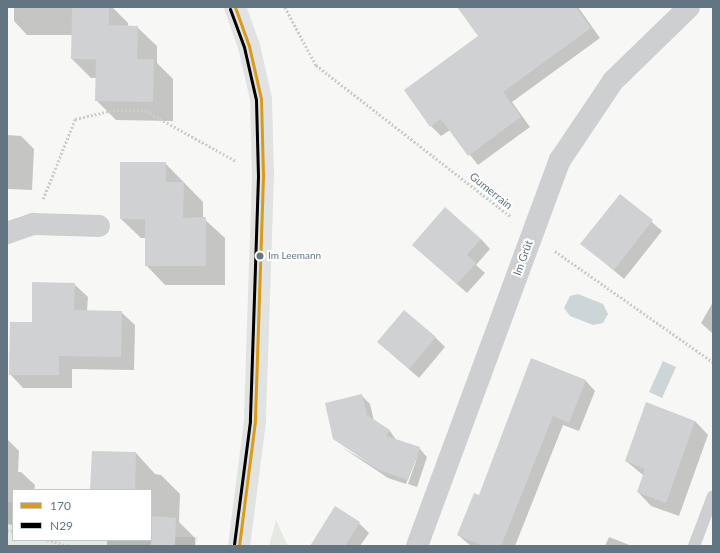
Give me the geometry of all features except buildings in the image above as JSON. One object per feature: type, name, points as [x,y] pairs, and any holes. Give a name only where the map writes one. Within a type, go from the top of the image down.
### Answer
[{"type":"main road","points":[[235,7],[249,46],[261,98],[263,176],[256,421],[238,546]]},
{"type":"street","name":"Im Grüt","points":[[417,546],[560,160],[613,81],[689,7]]},
{"type":"street","points":[[7,233],[33,224],[99,226]]},
{"type":"lane","points":[[694,546],[713,496]]},
{"type":"path","name":"Gumerrain","points":[[284,7],[316,65],[586,275],[713,362]]},
{"type":"path","points":[[33,224],[75,119],[109,111],[146,111],[263,176]]},
{"type":"path","points":[[51,541],[70,546]]},
{"type":"shaded area","points":[[578,294],[603,304],[608,314],[603,323],[593,325],[570,316],[564,308],[570,296]]},
{"type":"shaded area","points":[[663,361],[676,367],[662,398],[649,392]]},
{"type":"shaded area","points":[[7,502],[12,502],[12,541],[152,541],[152,537],[198,537],[195,546],[7,546]]},
{"type":"shaded area","points":[[276,520],[288,546],[269,546]]},
{"type":"transit line","name":"170","points":[[235,7],[249,46],[261,99],[263,176],[255,421],[239,546]]},
{"type":"transit line","name":"N29","points":[[230,9],[244,47],[256,100],[258,176],[250,421],[234,545]]},
{"type":"place","name":"Im Leemann","points":[[260,256]]}]
